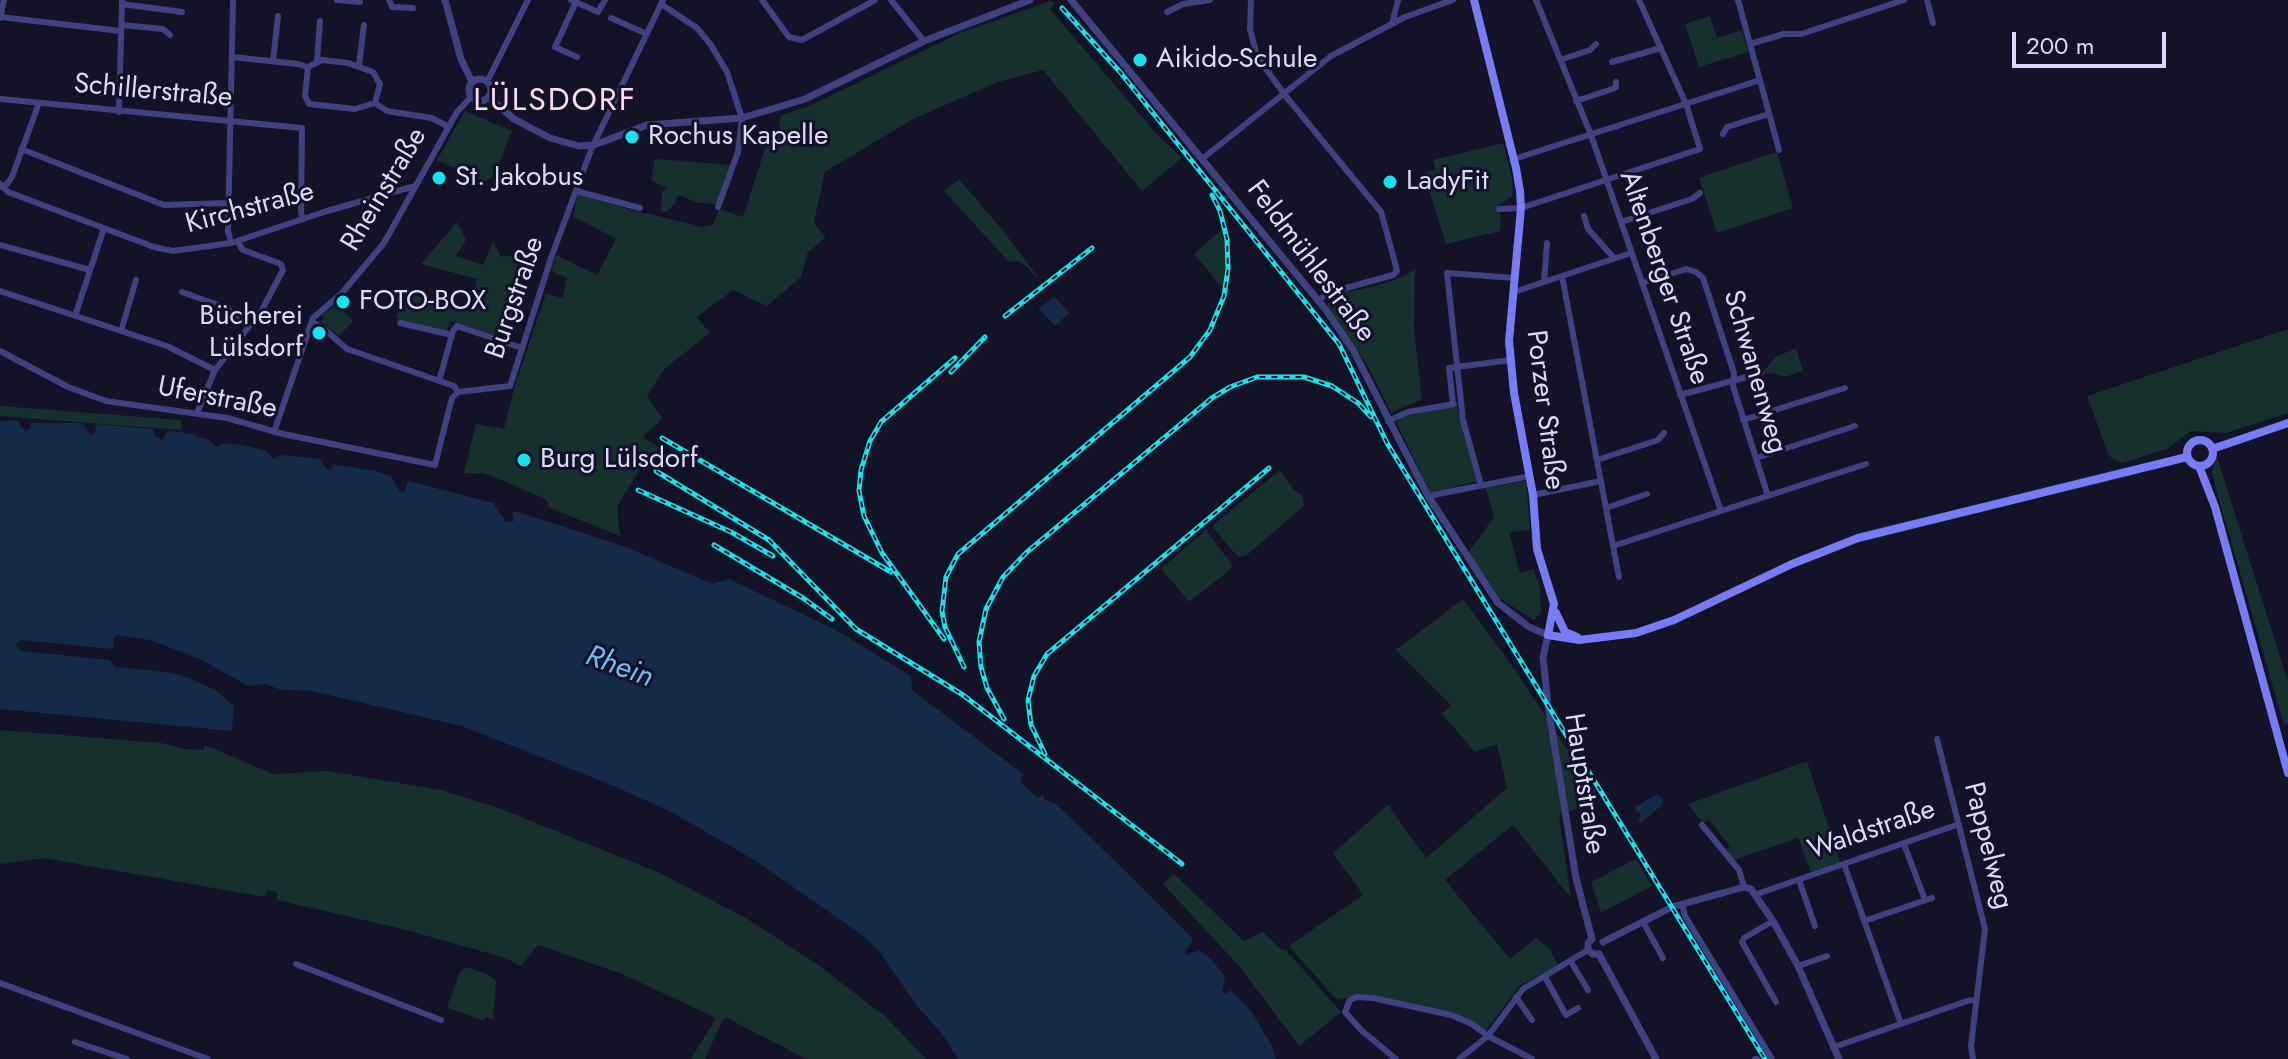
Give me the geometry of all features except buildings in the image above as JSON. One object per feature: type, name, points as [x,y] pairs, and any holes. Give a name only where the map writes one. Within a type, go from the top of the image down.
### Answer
[{"type":"main road","name":"Porzer Straße","points":[[1474,0],[1514,159],[1521,208],[1510,329],[1511,360],[1533,495],[1537,549],[1550,586],[1554,609],[1548,635]]},
{"type":"main road","points":[[2212,449],[2288,423]]},
{"type":"main road","points":[[2196,440],[2208,442],[2212,449],[2212,457],[2204,465],[2191,463],[2187,457],[2187,449],[2196,440]]},
{"type":"main road","points":[[1548,635],[1570,640],[1624,637],[1674,620],[1792,564],[1871,534],[2187,457]]},
{"type":"main road","points":[[2204,465],[2288,773]]},
{"type":"main road","points":[[1554,609],[1565,632],[1589,640]]},
{"type":"street","points":[[4,0],[0,18],[163,29],[170,35]]},
{"type":"street","points":[[197,413],[215,370],[253,323],[282,274],[282,266],[243,250],[228,237],[233,0]]},
{"type":"street","points":[[337,0],[360,2]]},
{"type":"street","points":[[445,0],[461,59],[472,82]]},
{"type":"street","points":[[487,82],[496,70],[528,0]]},
{"type":"street","points":[[577,57],[555,47],[574,1],[598,12],[605,0]]},
{"type":"street","points":[[762,0],[785,33],[794,40],[802,40],[875,0]]},
{"type":"street","points":[[891,0],[924,41]]},
{"type":"street","points":[[488,97],[497,108],[515,120],[550,138],[570,144],[594,145],[647,125],[742,118],[816,95],[924,41],[1030,0]]},
{"type":"street","name":"Feldmühlestraße","points":[[1071,0],[1319,300],[1353,350],[1428,496],[1498,603],[1529,627],[1548,635]]},
{"type":"street","points":[[1167,12],[1183,4],[1210,0]]},
{"type":"street","points":[[1251,0],[1250,29],[1256,51],[1284,94],[1381,212],[1397,271],[1388,278],[1328,293],[1319,300]]},
{"type":"street","points":[[1391,25],[1398,0]]},
{"type":"street","points":[[1202,159],[1331,56],[1424,9],[1453,0]]},
{"type":"street","name":"Altenberger Straße","points":[[1536,0],[1591,135],[1721,511]]},
{"type":"street","points":[[1738,0],[1779,150]]},
{"type":"street","points":[[1876,0],[1879,9]]},
{"type":"street","points":[[1750,44],[1784,34],[1796,35],[1904,0]]},
{"type":"street","points":[[1927,0],[1933,23]]},
{"type":"street","points":[[1499,209],[1521,208],[1700,148],[1686,104],[1642,1]]},
{"type":"street","points":[[119,112],[122,2],[182,12]]},
{"type":"street","points":[[662,2],[697,28],[711,45],[727,72],[742,118],[736,158],[718,207]]},
{"type":"street","name":"Burgstraße","points":[[458,392],[510,386],[594,145],[662,2]]},
{"type":"street","points":[[390,3],[413,8]]},
{"type":"street","points":[[273,61],[278,16]]},
{"type":"street","points":[[611,18],[647,34]]},
{"type":"street","points":[[317,61],[320,21]]},
{"type":"street","points":[[359,65],[364,25]]},
{"type":"street","points":[[1560,60],[1590,50],[1596,44]]},
{"type":"street","points":[[1612,62],[1661,48]]},
{"type":"street","points":[[232,57],[308,67],[317,61],[359,65],[377,78],[380,90],[375,103],[360,109],[309,104],[305,96],[308,67]]},
{"type":"street","points":[[478,79],[487,82],[490,88],[488,97],[479,101],[471,97],[469,87],[472,82],[478,79]]},
{"type":"street","points":[[1514,159],[1760,80]]},
{"type":"street","points":[[1576,101],[1612,89],[1616,87],[1616,82]]},
{"type":"street","name":"Rheinstraße","points":[[274,432],[312,322],[318,312],[340,295],[384,243],[449,127],[471,97]]},
{"type":"street","name":"Schillerstraße","points":[[0,99],[302,128],[301,213],[304,219]]},
{"type":"street","points":[[3,187],[12,177],[39,103]]},
{"type":"street","points":[[375,103],[387,111],[432,118],[449,127]]},
{"type":"street","points":[[1723,134],[1727,127],[1769,114]]},
{"type":"street","points":[[21,149],[164,205],[228,203]]},
{"type":"street","name":"Kirchstraße","points":[[3,187],[168,251],[234,242],[415,186]]},
{"type":"street","points":[[576,191],[640,208]]},
{"type":"street","points":[[1621,222],[1692,199],[1700,193]]},
{"type":"street","points":[[1584,216],[1588,229],[1614,258]]},
{"type":"street","points":[[75,316],[104,228]]},
{"type":"street","points":[[1544,282],[1547,243]]},
{"type":"street","points":[[0,245],[90,270]]},
{"type":"street","points":[[1514,292],[1631,253]]},
{"type":"street","name":"Schwanenweg","points":[[1642,283],[1686,269],[1702,276],[1734,373],[1743,420],[1768,496]]},
{"type":"street","points":[[1481,485],[1465,430],[1447,273],[1515,278]]},
{"type":"street","points":[[1562,276],[1619,577]]},
{"type":"street","points":[[121,331],[136,280]]},
{"type":"street","points":[[0,291],[167,346],[215,370]]},
{"type":"street","points":[[182,292],[218,305],[253,323]]},
{"type":"street","points":[[312,322],[347,349],[454,386],[458,392]]},
{"type":"street","points":[[405,336],[404,324],[452,335]]},
{"type":"street","points":[[439,381],[452,335],[455,328],[460,326],[522,348]]},
{"type":"street","name":"Uferstraße","points":[[0,351],[94,398],[234,420],[274,432],[435,465],[452,398],[458,392]]},
{"type":"street","points":[[1453,404],[1449,368],[1511,360]]},
{"type":"street","points":[[1680,395],[1761,373]]},
{"type":"street","points":[[1743,420],[1845,388]]},
{"type":"street","points":[[1388,421],[1408,412],[1462,402]]},
{"type":"street","points":[[1756,458],[1855,426]]},
{"type":"street","points":[[1597,460],[1658,440],[1664,433]]},
{"type":"street","points":[[1613,546],[1866,464]]},
{"type":"street","points":[[1428,496],[1530,476]]},
{"type":"street","points":[[1533,495],[1601,481]]},
{"type":"street","points":[[1606,508],[1647,494]]},
{"type":"street","name":"Hauptstraße","points":[[1548,635],[1543,657],[1548,706],[1576,878],[1592,939]]},
{"type":"street","name":"Pappelweg","points":[[1937,739],[1985,929],[1971,1046],[1973,1059]]},
{"type":"street","name":"Waldstraße","points":[[1757,894],[1959,824]]},
{"type":"street","points":[[1702,825],[1739,870],[1744,887]]},
{"type":"street","points":[[1864,921],[1928,899],[1904,844]]},
{"type":"street","points":[[1844,864],[1901,1024]]},
{"type":"street","name":"Waldstraße","points":[[1799,880],[1815,926]]},
{"type":"street","points":[[1603,942],[1682,904],[1744,887],[1757,894],[1798,966],[1839,1059]]},
{"type":"street","points":[[1682,904],[1685,916],[1772,1059]]},
{"type":"street","points":[[1773,921],[1742,942],[1776,1002]]},
{"type":"street","points":[[1643,922],[1663,958]]},
{"type":"street","points":[[1588,950],[1588,943],[1598,938],[1604,948],[1599,954]]},
{"type":"street","points":[[1588,950],[1599,954]]},
{"type":"street","points":[[1459,1059],[1488,1036],[1523,989],[1588,950]]},
{"type":"street","points":[[1599,954],[1656,1059]]},
{"type":"street","points":[[1798,966],[1827,956]]},
{"type":"street","points":[[1571,962],[1588,990]]},
{"type":"street","points":[[296,964],[441,1020]]},
{"type":"street","points":[[1545,977],[1566,1015],[1578,1008]]},
{"type":"street","points":[[0,983],[208,1059]]},
{"type":"street","points":[[1516,997],[1532,1020]]},
{"type":"street","points":[[1394,1059],[1345,1012],[1350,1000],[1373,998],[1451,1015],[1532,1059]]},
{"type":"street","points":[[1834,1047],[1970,1000],[1976,1001]]},
{"type":"street","points":[[75,1042],[127,1059]]},
{"type":"green space","points":[[1050,1],[1055,3],[1050,9],[1154,131],[1182,158],[1142,191],[1043,70],[998,82],[913,119],[825,172],[814,222],[825,238],[808,252],[801,277],[767,306],[733,290],[697,317],[710,333],[664,369],[647,397],[663,418],[643,437],[667,452],[641,467],[617,507],[620,536],[550,508],[546,499],[484,473],[464,473],[476,424],[504,429],[515,385],[546,294],[563,298],[567,278],[551,271],[556,255],[597,275],[616,239],[573,216],[578,194],[703,227],[713,225],[719,209],[743,217],[770,133],[778,132],[781,115],[809,106],[960,33]]},
{"type":"green space","points":[[1710,16],[1717,38],[1742,30],[1748,52],[1699,67],[1685,24]]},
{"type":"green space","points":[[465,111],[512,131],[495,174],[484,183],[437,160]]},
{"type":"green space","points":[[1503,143],[1513,182],[1512,197],[1497,206],[1501,216],[1500,231],[1446,244],[1424,173],[1436,170],[1433,160]]},
{"type":"green space","points":[[1777,152],[1793,208],[1717,233],[1699,178]]},
{"type":"green space","points":[[655,159],[732,165],[718,204],[699,203],[678,195],[675,204],[667,212],[662,212],[662,192],[667,188],[651,181]]},
{"type":"green space","points":[[959,179],[1001,228],[1037,278],[1025,265],[1009,262],[944,191]]},
{"type":"green space","points":[[457,222],[466,240],[456,256],[483,265],[493,241],[501,257],[508,255],[525,262],[506,339],[450,321],[446,333],[399,321],[396,316],[409,291],[412,295],[470,308],[477,279],[421,264]]},
{"type":"green space","points":[[1223,228],[1227,262],[1224,290],[1194,254]]},
{"type":"green space","points":[[1415,269],[1414,331],[1422,399],[1391,413],[1369,368],[1327,306],[1332,295],[1376,286],[1403,277]]},
{"type":"green space","points":[[337,304],[353,321],[339,336],[320,321],[324,320],[322,315]]},
{"type":"green space","points":[[2288,329],[2288,413],[2226,433],[2191,431],[2167,449],[2126,462],[2120,463],[2109,456],[2087,396]]},
{"type":"green space","points":[[1796,349],[1803,371],[1785,377],[1763,374],[1762,370],[1776,356]]},
{"type":"green space","points":[[0,406],[181,420],[181,430],[0,416]]},
{"type":"green space","points":[[1457,406],[1478,481],[1430,493],[1396,422],[1405,416]]},
{"type":"green space","points":[[2217,457],[2288,682],[2288,724],[2284,725],[2215,486],[2212,472]]},
{"type":"green space","points":[[1280,470],[1293,489],[1302,495],[1304,506],[1247,555],[1238,557],[1212,526]]},
{"type":"green space","points":[[1526,481],[1530,530],[1509,532],[1520,573],[1534,569],[1540,589],[1541,613],[1534,620],[1499,598],[1468,553],[1494,517],[1486,488]]},
{"type":"green space","points":[[1206,530],[1232,565],[1189,602],[1161,568]]},
{"type":"green space","points":[[1463,599],[1515,670],[1600,799],[1559,816],[1571,898],[1513,825],[1445,880],[1510,959],[1536,938],[1549,948],[1558,965],[1519,986],[1486,1031],[1475,1023],[1357,996],[1335,998],[1289,946],[1363,895],[1333,853],[1388,805],[1426,858],[1507,788],[1497,744],[1475,752],[1442,714],[1451,705],[1396,650]]},
{"type":"green space","points":[[0,730],[161,743],[186,749],[204,750],[204,746],[273,774],[328,771],[441,790],[496,807],[660,873],[744,917],[817,964],[886,1017],[926,1059],[806,1059],[727,1018],[723,1019],[705,1059],[691,1059],[716,1018],[622,974],[538,945],[521,966],[505,958],[403,929],[277,900],[277,892],[268,890],[264,897],[45,858],[0,864]]},
{"type":"green space","points":[[1807,761],[1840,862],[1811,872],[1798,838],[1734,860],[1726,850],[1730,846],[1709,820],[1703,823],[1688,804]]},
{"type":"green space","points":[[1636,859],[1652,886],[1601,913],[1591,882]]},
{"type":"green space","points":[[1174,874],[1244,941],[1263,932],[1282,950],[1285,949],[1341,1012],[1299,1046],[1240,967],[1163,884]]},
{"type":"green space","points":[[466,967],[489,975],[496,981],[493,1019],[485,1017],[484,1021],[447,1007],[461,970]]},
{"type":"water","points":[[1054,296],[1069,313],[1055,326],[1039,309]]},
{"type":"water","name":"Rhein","points":[[0,421],[18,421],[25,432],[30,429],[30,423],[83,423],[90,435],[96,432],[95,424],[153,429],[156,437],[162,440],[168,431],[196,434],[216,447],[235,444],[265,450],[274,459],[280,455],[320,459],[327,470],[332,469],[333,464],[375,471],[391,476],[400,492],[405,491],[408,481],[493,503],[506,522],[514,521],[512,513],[515,511],[626,547],[713,584],[729,579],[836,630],[911,676],[912,690],[1023,774],[1021,783],[1038,798],[1043,794],[1045,800],[1056,804],[1121,867],[1193,939],[1185,953],[1200,950],[1213,961],[1225,977],[1222,992],[1227,994],[1230,990],[1251,1011],[1271,1044],[1276,1059],[958,1059],[879,951],[862,935],[756,861],[673,813],[614,786],[462,726],[312,691],[278,689],[266,684],[248,686],[200,659],[150,640],[117,635],[113,649],[22,640],[15,644],[21,651],[109,660],[116,667],[173,673],[194,680],[215,690],[234,706],[232,731],[0,709]]},
{"type":"water","points":[[1657,794],[1663,798],[1662,805],[1641,823],[1638,820],[1641,814],[1635,810],[1636,807]]},
{"type":"railway","points":[[1062,8],[1120,72],[1339,344],[1387,443],[1765,1059]]},
{"type":"railway","points":[[964,667],[945,627],[942,611],[946,577],[958,554],[1190,357],[1210,330],[1224,296],[1228,269],[1227,239],[1220,211],[1212,195]]},
{"type":"railway","points":[[1005,316],[1092,248]]},
{"type":"railway","points":[[951,372],[985,337]]},
{"type":"railway","points":[[944,639],[882,553],[864,516],[859,491],[861,470],[870,441],[881,422],[955,358]]},
{"type":"railway","points":[[1004,719],[987,688],[979,642],[986,609],[1003,577],[1027,552],[1212,398],[1257,377],[1304,377],[1332,386],[1358,403],[1371,417]]},
{"type":"railway","points":[[662,438],[891,572]]},
{"type":"railway","points":[[1045,754],[1031,725],[1028,700],[1034,676],[1047,654],[1269,468]]},
{"type":"railway","points":[[656,471],[769,540],[856,629],[963,695],[1182,864]]},
{"type":"railway","points":[[638,490],[731,532],[773,556]]},
{"type":"railway","points":[[714,545],[832,619]]},
{"type":"place","name":"Aikido-Schule","points":[[1140,60]]},
{"type":"place","name":"Rochus Kapelle","points":[[632,137]]},
{"type":"place","name":"St. Jakobus","points":[[439,178]]},
{"type":"place","name":"LadyFit","points":[[1390,182]]},
{"type":"place","name":"FOTO-BOX","points":[[343,302]]},
{"type":"place","name":"Bücherei Lülsdorf","points":[[319,333]]},
{"type":"place","name":"Burg Lülsdorf","points":[[524,460]]},
{"type":"district","name":"LÜLSDORF","points":[[555,102]]}]
